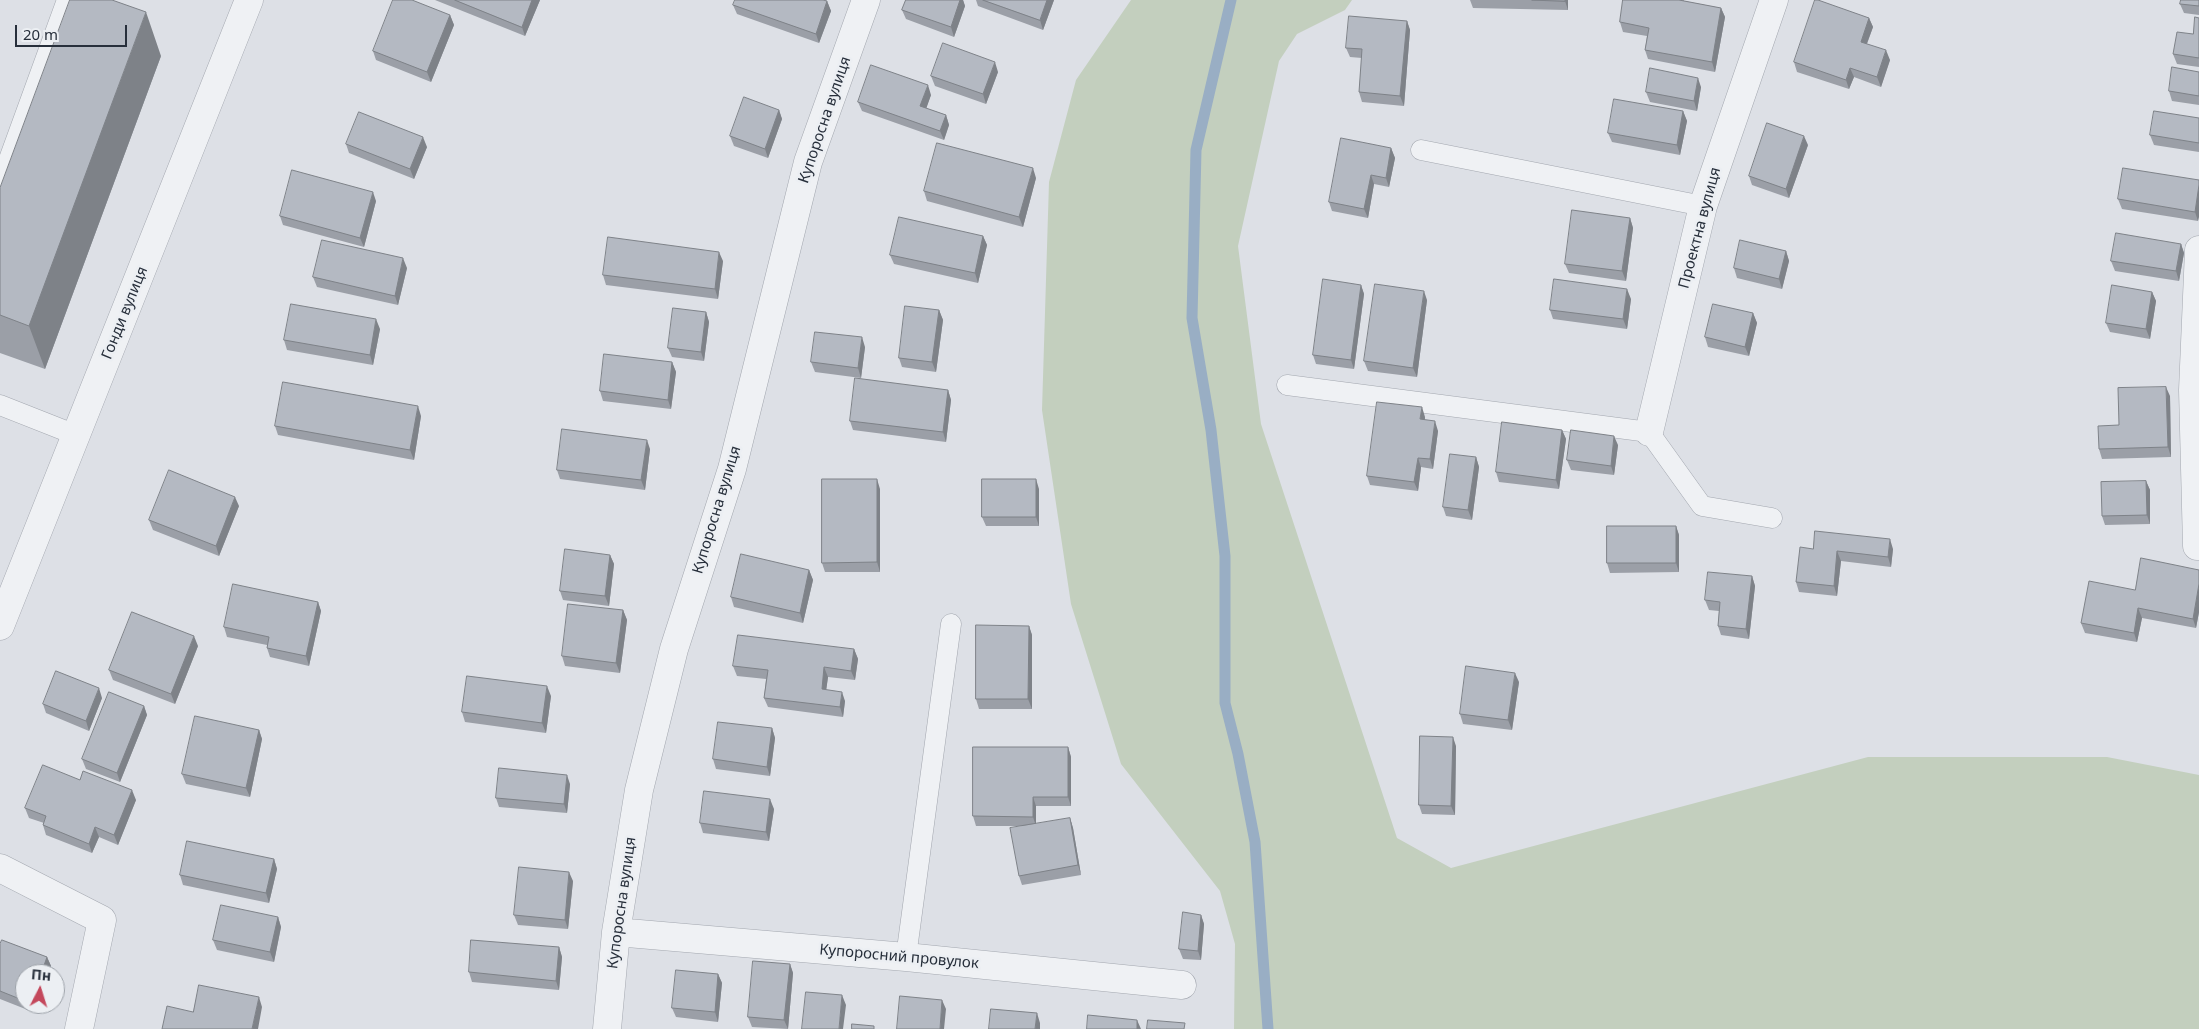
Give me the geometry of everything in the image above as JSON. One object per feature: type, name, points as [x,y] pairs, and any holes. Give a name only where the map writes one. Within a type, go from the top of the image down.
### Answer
[{"type":"street","name":"Гонди вулиця","points":[[0,626],[249,0]]},
{"type":"street","name":"Купоросна вулиця","points":[[607,1029],[616,932],[639,790],[674,649],[732,470],[808,162],[866,0]]},
{"type":"street","name":"Проектна вулиця","points":[[1649,432],[1703,206],[1774,0]]},
{"type":"street","points":[[2198,546],[2192,390],[2199,250]]},
{"type":"street","points":[[0,868],[102,920],[79,1029]]},
{"type":"street","name":"Купоросний провулок","points":[[616,932],[906,957],[1182,985]]},
{"type":"lane","points":[[0,184],[67,0]]},
{"type":"lane","points":[[1420,150],[1703,206]]},
{"type":"lane","points":[[1287,385],[1649,432],[1702,506],[1772,518]]},
{"type":"lane","points":[[0,405],[76,435]]},
{"type":"lane","points":[[906,957],[951,624]]},
{"type":"green space","points":[[1131,0],[1352,0],[1345,10],[1297,34],[1279,61],[1238,246],[1261,424],[1397,838],[1451,868],[1868,757],[2107,757],[2199,775],[2199,1029],[1234,1029],[1235,944],[1220,891],[1121,764],[1071,604],[1042,410],[1049,182],[1076,80]]},
{"type":"building","points":[[70,0],[112,0],[146,12],[29,326],[0,315],[0,188]]},
{"type":"building","points":[[393,0],[412,0],[450,15],[427,72],[373,51]]},
{"type":"building","points":[[455,0],[532,0],[522,27]]},
{"type":"building","points":[[735,0],[827,1],[816,34],[733,5]]},
{"type":"building","points":[[906,0],[960,0],[951,27],[902,10]]},
{"type":"building","points":[[983,0],[1047,0],[1040,20]]},
{"type":"building","points":[[1532,0],[1565,0],[1565,1]]},
{"type":"building","points":[[1623,0],[1679,0],[1721,8],[1712,62],[1645,50],[1649,28],[1620,22]]},
{"type":"building","points":[[1815,0],[1869,18],[1861,42],[1886,50],[1877,77],[1850,68],[1846,80],[1794,62]]},
{"type":"building","points":[[2181,0],[2199,0],[2199,6],[2180,4]]},
{"type":"building","points":[[1349,16],[1407,21],[1400,96],[1359,92],[1362,49],[1346,48]]},
{"type":"building","points":[[2195,17],[2199,18],[2199,58],[2173,54],[2177,32],[2193,34]]},
{"type":"building","points":[[943,43],[995,62],[983,94],[931,76]]},
{"type":"building","points":[[871,65],[928,85],[920,106],[946,115],[940,131],[858,102]]},
{"type":"building","points":[[2172,67],[2199,72],[2199,96],[2169,91]]},
{"type":"building","points":[[1650,68],[1698,78],[1694,101],[1646,92]]},
{"type":"building","points":[[744,97],[779,110],[765,149],[730,136]]},
{"type":"building","points":[[1614,99],[1683,111],[1677,145],[1608,133]]},
{"type":"building","points":[[2154,111],[2199,118],[2199,143],[2150,135]]},
{"type":"building","points":[[359,112],[423,137],[410,169],[346,144]]},
{"type":"building","points":[[1767,123],[1804,136],[1786,189],[1749,176]]},
{"type":"building","points":[[1341,138],[1391,148],[1386,178],[1371,175],[1364,209],[1329,202]]},
{"type":"building","points":[[937,143],[1033,168],[1019,217],[924,191]]},
{"type":"building","points":[[2123,168],[2199,180],[2195,212],[2118,199]]},
{"type":"building","points":[[292,170],[373,192],[360,238],[280,216]]},
{"type":"building","points":[[1572,210],[1630,218],[1622,271],[1565,264]]},
{"type":"building","points":[[899,217],[983,236],[975,273],[890,255]]},
{"type":"building","points":[[2116,233],[2181,244],[2176,271],[2111,261]]},
{"type":"building","points":[[608,237],[719,252],[715,289],[603,275]]},
{"type":"building","points":[[322,240],[403,258],[395,296],[313,277]]},
{"type":"building","points":[[1740,240],[1786,251],[1779,279],[1734,268]]},
{"type":"building","points":[[1323,279],[1361,285],[1351,360],[1313,355]]},
{"type":"building","points":[[1554,279],[1627,289],[1623,319],[1550,310]]},
{"type":"building","points":[[1375,284],[1424,291],[1413,368],[1364,361]]},
{"type":"building","points":[[2112,285],[2152,292],[2146,329],[2106,323]]},
{"type":"building","points":[[291,304],[376,319],[370,355],[284,340]]},
{"type":"building","points":[[1713,304],[1753,313],[1745,347],[1705,337]]},
{"type":"building","points":[[905,306],[939,310],[932,362],[899,358]]},
{"type":"building","points":[[673,308],[706,312],[701,352],[668,348]]},
{"type":"building","points":[[815,332],[862,337],[858,368],[811,362]]},
{"type":"building","points":[[604,354],[672,362],[668,400],[600,391]]},
{"type":"building","points":[[855,378],[948,390],[943,432],[850,421]]},
{"type":"building","points":[[283,382],[418,406],[410,450],[275,426]]},
{"type":"building","points":[[2166,387],[2168,447],[2099,449],[2098,426],[2119,425],[2118,388]]},
{"type":"building","points":[[1377,402],[1422,407],[1420,419],[1435,421],[1430,459],[1418,458],[1414,482],[1367,476]]},
{"type":"building","points":[[1502,422],[1562,430],[1556,480],[1496,472]]},
{"type":"building","points":[[562,429],[647,440],[641,480],[557,470]]},
{"type":"building","points":[[1571,430],[1614,436],[1611,466],[1567,460]]},
{"type":"building","points":[[1450,454],[1476,457],[1468,510],[1443,507]]},
{"type":"building","points":[[169,470],[235,497],[216,546],[149,520]]},
{"type":"building","points":[[822,479],[877,479],[877,562],[822,563]]},
{"type":"building","points":[[982,479],[1036,479],[1036,517],[982,517]]},
{"type":"building","points":[[2146,481],[2147,515],[2102,516],[2101,482]]},
{"type":"building","points":[[1607,526],[1676,526],[1676,563],[1607,563]]},
{"type":"building","points":[[1815,531],[1890,539],[1888,557],[1837,551],[1834,586],[1796,582],[1800,547],[1813,549]]},
{"type":"building","points":[[565,549],[610,555],[605,596],[560,591]]},
{"type":"building","points":[[741,554],[809,570],[800,613],[731,597]]},
{"type":"building","points":[[2141,558],[2199,570],[2199,584],[2193,619],[2138,608],[2134,633],[2081,623],[2089,581],[2135,590]]},
{"type":"building","points":[[1708,572],[1752,576],[1746,629],[1718,626],[1720,602],[1705,600]]},
{"type":"building","points":[[233,584],[318,602],[306,656],[267,648],[269,637],[224,627]]},
{"type":"building","points":[[568,604],[623,610],[616,663],[562,656]]},
{"type":"building","points":[[132,612],[194,636],[171,694],[109,670]]},
{"type":"building","points":[[976,625],[1029,626],[1028,699],[976,699]]},
{"type":"building","points":[[738,635],[854,649],[851,671],[824,667],[822,689],[842,692],[840,707],[764,698],[768,670],[733,666]]},
{"type":"building","points":[[1466,666],[1515,673],[1508,720],[1460,714]]},
{"type":"building","points":[[56,671],[99,688],[86,721],[43,704]]},
{"type":"building","points":[[467,676],[547,686],[542,723],[462,712]]},
{"type":"building","points":[[109,692],[144,706],[117,773],[82,759]]},
{"type":"building","points":[[195,716],[259,730],[246,788],[182,774]]},
{"type":"building","points":[[718,722],[772,728],[767,767],[713,759]]},
{"type":"building","points":[[1420,736],[1453,737],[1451,806],[1419,805]]},
{"type":"building","points":[[973,747],[1068,747],[1068,797],[1033,797],[1033,817],[973,816]]},
{"type":"building","points":[[43,765],[80,780],[83,771],[132,790],[114,835],[95,827],[89,844],[43,825],[46,816],[25,808]]},
{"type":"building","points":[[499,768],[567,775],[564,804],[496,798]]},
{"type":"building","points":[[704,791],[770,799],[766,832],[700,823]]},
{"type":"building","points":[[1070,818],[1078,865],[1019,876],[1010,828]]},
{"type":"building","points":[[187,841],[274,859],[266,893],[180,875]]},
{"type":"building","points":[[519,867],[569,872],[565,920],[514,915]]},
{"type":"building","points":[[221,905],[278,917],[270,952],[213,940]]},
{"type":"building","points":[[1183,912],[1201,915],[1198,951],[1179,949]]},
{"type":"building","points":[[2,940],[47,957],[45,964],[15,964],[15,997],[0,991],[0,944]]},
{"type":"building","points":[[471,940],[559,947],[556,981],[469,972]]},
{"type":"building","points":[[753,961],[790,964],[784,1020],[748,1017]]},
{"type":"building","points":[[676,970],[718,974],[715,1012],[672,1008]]},
{"type":"building","points":[[199,985],[259,997],[252,1029],[162,1029],[167,1006],[193,1012]]},
{"type":"building","points":[[806,992],[842,995],[839,1029],[802,1029]]},
{"type":"building","points":[[900,996],[942,1000],[940,1029],[897,1029]]},
{"type":"building","points":[[991,1009],[1037,1013],[1035,1029],[989,1029]]},
{"type":"building","points":[[1088,1015],[1137,1020],[1137,1029],[1087,1029]]},
{"type":"building","points":[[1148,1020],[1185,1023],[1184,1029],[1147,1029]]},
{"type":"building","points":[[852,1024],[874,1026],[874,1029],[852,1029]]},
{"type":"waterway","points":[[1231,0],[1196,150],[1192,318],[1211,430],[1225,556],[1225,703],[1238,754],[1255,842],[1268,1029]]}]
